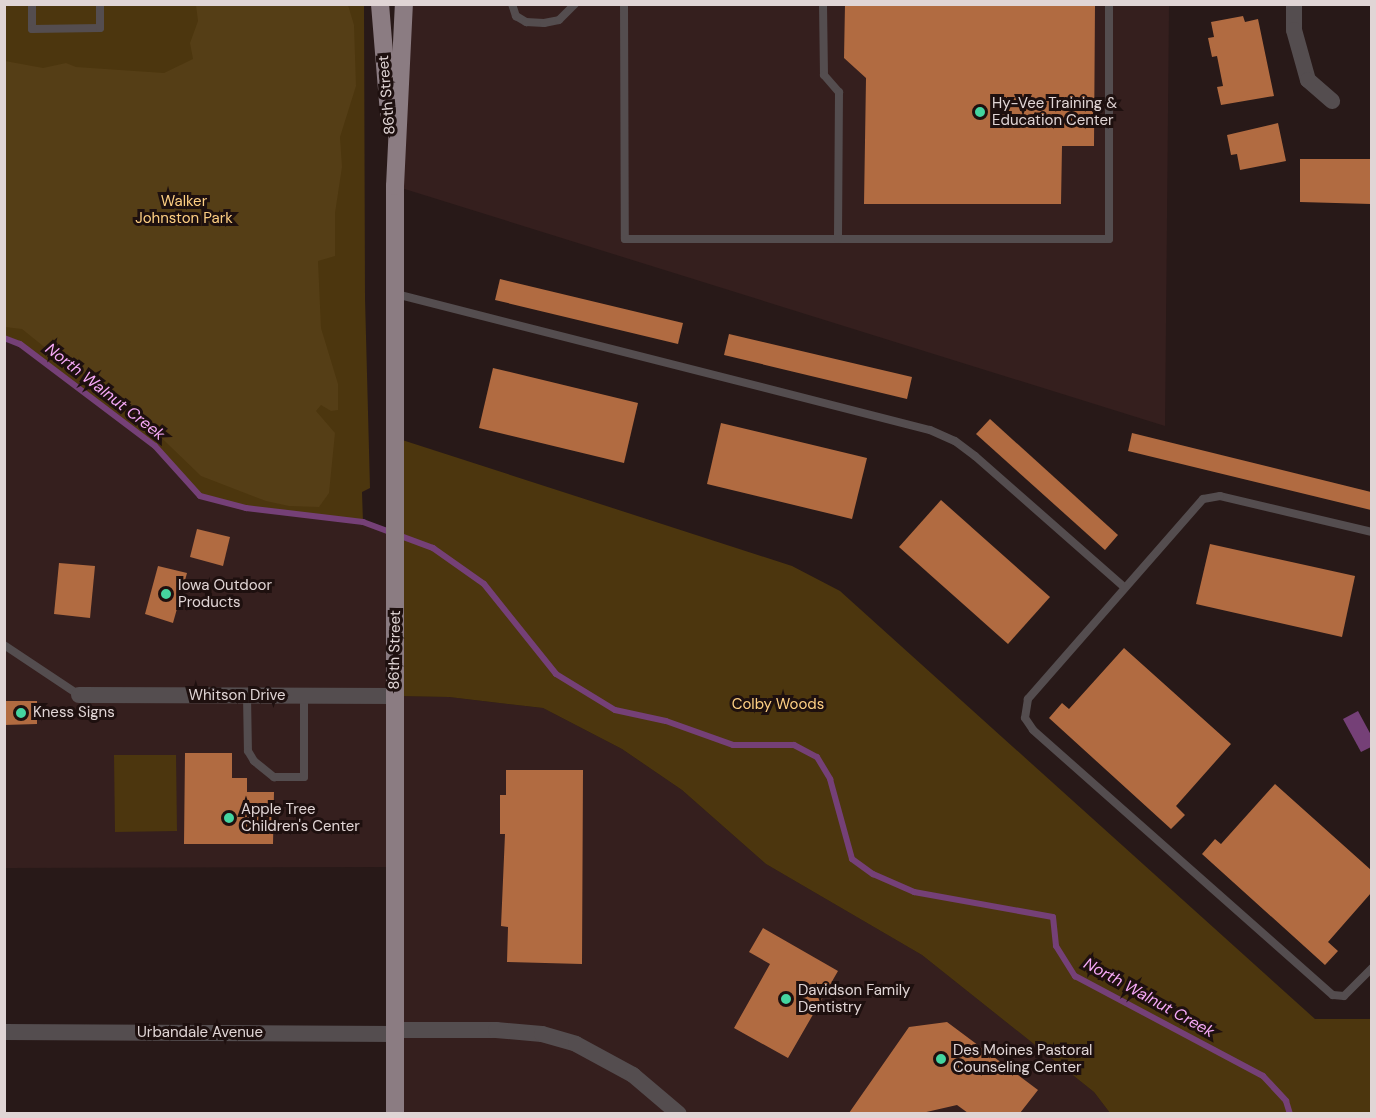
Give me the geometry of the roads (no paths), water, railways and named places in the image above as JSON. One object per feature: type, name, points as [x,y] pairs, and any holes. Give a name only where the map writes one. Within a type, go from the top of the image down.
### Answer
[{"type":"main road","name":"86th Street","points":[[380,4],[395,186]]},
{"type":"main road","name":"86th Street","points":[[395,1113],[395,186],[404,4]]},
{"type":"street","points":[[1294,4],[1294,30],[1308,80],[1332,101]]},
{"type":"street","name":"Whitson Drive","points":[[79,695],[395,696]]},
{"type":"street","name":"Urbandale Avenue","points":[[4,1032],[496,1030],[542,1034],[576,1044],[633,1075],[679,1113]]},
{"type":"lane","points":[[32,4],[33,29],[100,28],[100,4]]},
{"type":"lane","points":[[512,4],[516,16],[526,22],[544,23],[560,20],[575,4]]},
{"type":"lane","points":[[624,4],[625,239],[1109,239],[1109,4]]},
{"type":"lane","points":[[823,4],[824,75],[839,92],[838,239]]},
{"type":"lane","points":[[396,294],[930,430],[955,441],[975,456],[1124,587]]},
{"type":"lane","points":[[1371,532],[1220,496],[1203,499],[1028,699],[1025,718],[1033,730],[1333,995],[1344,996],[1371,968]]},
{"type":"lane","points":[[4,645],[79,695]]},
{"type":"lane","points":[[247,696],[248,751],[254,761],[274,777],[304,777],[304,696]]},
{"type":"waterway","name":"North Walnut Creek","points":[[4,338],[20,344],[155,446],[200,496],[246,508],[363,522],[433,548],[484,584],[556,674],[615,710],[666,721],[733,745],[794,745],[817,757],[830,779],[852,859],[873,874],[914,892],[1053,917],[1056,946],[1075,976],[1263,1076],[1286,1101],[1290,1114]]},
{"type":"place","name":"Hy-Vee Training & Education Center","points":[[980,112]]},
{"type":"place","name":"Iowa Outdoor Products","points":[[166,594]]},
{"type":"place","name":"Kness Signs","points":[[21,713]]},
{"type":"place","name":"Apple Tree Children's Center","points":[[229,818]]},
{"type":"place","name":"Davidson Family Dentistry","points":[[786,999]]},
{"type":"place","name":"Des Moines Pastoral Counseling Center","points":[[941,1059]]},
{"type":"park label","name":"Walker Johnston Park","points":[[184,210]]},
{"type":"park label","name":"Colby Woods","points":[[778,705]]}]
